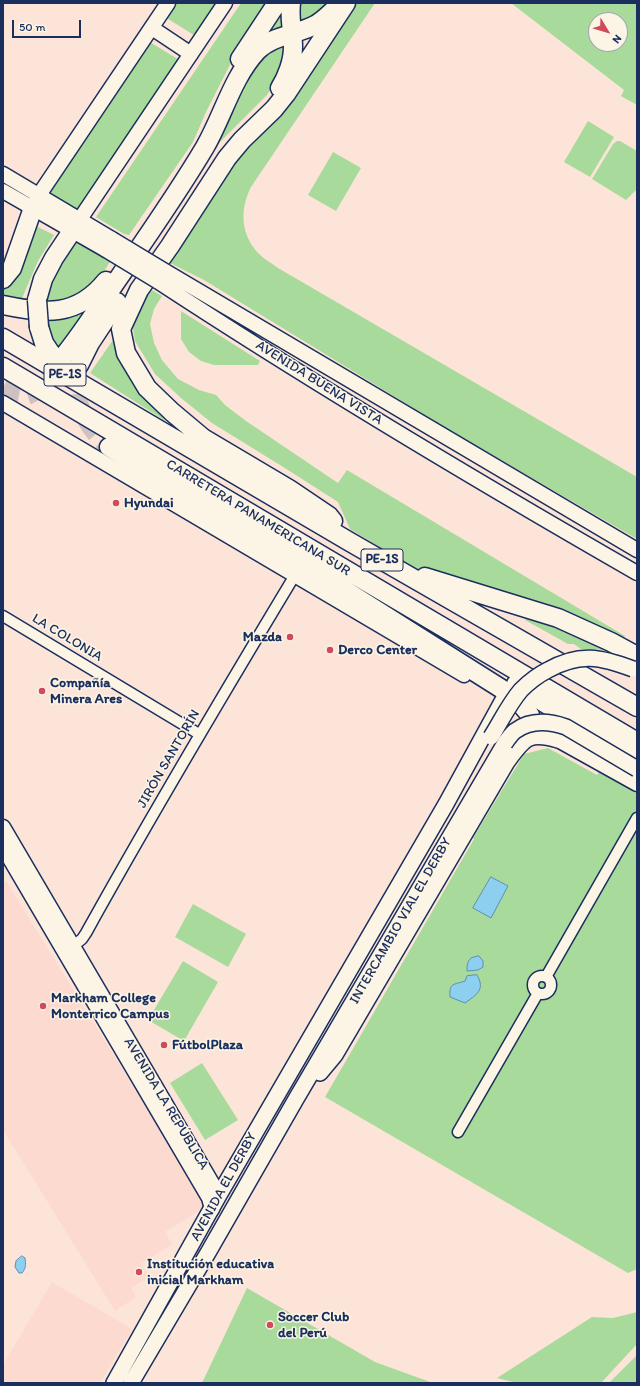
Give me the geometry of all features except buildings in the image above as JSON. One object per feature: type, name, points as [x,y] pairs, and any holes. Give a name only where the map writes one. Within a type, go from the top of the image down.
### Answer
[{"type":"highway","points":[[3,305],[29,309],[58,310],[80,304],[97,292],[113,273],[169,187],[203,132],[235,65],[277,3]]},
{"type":"highway","points":[[291,3],[290,19],[291,33],[293,47],[291,63],[284,82],[274,96],[222,150],[90,343],[72,359],[144,242],[194,166],[220,120],[238,79],[248,62],[258,50],[273,40],[291,33],[316,25],[326,18],[340,3]]},
{"type":"highway","points":[[346,3],[286,94],[274,109],[242,140],[227,158],[170,246],[139,290],[121,329],[126,353],[147,388],[172,412],[203,438],[290,489],[329,516],[350,542]]},
{"type":"highway","points":[[3,279],[12,268],[36,202]]},
{"type":"highway","points":[[76,226],[54,258],[43,279],[37,300],[39,328],[44,343],[50,352],[77,379],[128,411]]},
{"type":"highway","name":"CARRETERA PANAMERICANA SUR","points":[[3,338],[350,542],[637,707]]},
{"type":"highway","name":"CARRETERA PANAMERICANA SUR","points":[[3,368],[637,742]]},
{"type":"highway","points":[[109,447],[397,621],[505,691],[519,702],[530,716]]},
{"type":"highway","points":[[399,570],[558,618],[611,642],[636,665]]},
{"type":"highway","points":[[470,644],[492,668],[543,702],[637,759]]},
{"type":"main road","points":[[36,202],[168,3]]},
{"type":"main road","points":[[76,226],[225,3]]},
{"type":"main road","points":[[152,28],[191,54]]},
{"type":"main road","name":"AVENIDA BUENA VISTA","points":[[3,174],[36,202],[76,226],[161,276],[365,389],[637,550]]},
{"type":"main road","name":"AVENIDA BUENA VISTA","points":[[3,191],[36,202]]},
{"type":"main road","name":"AVENIDA BUENA VISTA","points":[[161,276],[230,328],[354,405],[637,573]]},
{"type":"main road","points":[[354,405],[365,389]]},
{"type":"main road","points":[[3,403],[504,698],[530,716],[558,740],[637,784]]},
{"type":"main road","points":[[324,1013],[354,978],[498,740],[509,707],[522,690],[542,673],[575,658],[596,658],[636,665]]},
{"type":"main road","points":[[324,1013],[446,804],[504,698]]},
{"type":"main road","points":[[498,740],[528,724],[541,721],[554,723],[566,727],[637,769]]},
{"type":"main road","points":[[296,1099],[335,1055],[507,762],[519,745],[523,741],[534,736],[548,737],[558,740]]},
{"type":"main road","name":"INTERCAMBIO VIAL EL DERBY","points":[[296,1099],[498,740]]},
{"type":"main road","name":"AVENIDA LA REPÚBLICA","points":[[3,827],[69,950],[209,1198],[212,1209]]},
{"type":"main road","name":"AVENIDA LA REPÚBLICA","points":[[3,847],[69,950],[219,1195]]},
{"type":"main road","name":"AVENIDA EL DERBY","points":[[114,1383],[219,1195],[324,1013]]},
{"type":"main road","name":"AVENIDA EL DERBY","points":[[131,1383],[296,1099]]},
{"type":"street","name":"JIRÓN SANTORÍN","points":[[69,950],[86,933],[199,734],[295,575]]},
{"type":"street","name":"LA COLONIA","points":[[3,616],[199,734]]},
{"type":"street","points":[[458,1132],[538,993],[543,994],[550,989],[550,981],[546,977],[637,818]]},
{"type":"shaded area","name":"Markham College Monterrico Campus","points":[[6,881],[207,1206],[165,1232],[172,1244],[141,1264],[149,1277],[131,1288],[136,1297],[115,1311],[3,1130],[3,883]]},
{"type":"shaded area","points":[[52,1282],[132,1329],[100,1383],[3,1383],[3,1365]]},
{"type":"green space","points":[[174,3],[219,3],[197,37],[165,17]]},
{"type":"green space","points":[[241,3],[271,3],[237,51],[206,112],[193,142],[129,235],[124,234],[96,217]]},
{"type":"green space","points":[[281,3],[285,29],[263,40]]},
{"type":"green space","points":[[296,3],[332,3],[299,27]]},
{"type":"green space","points":[[355,3],[375,3],[251,187],[245,202],[244,210],[244,226],[249,241],[259,254],[278,268],[637,477],[637,539],[446,428],[204,280],[166,261],[236,155],[286,104]]},
{"type":"green space","points":[[511,3],[637,3],[637,105],[621,96],[624,90]]},
{"type":"green space","points":[[148,41],[181,61],[78,213],[46,195]]},
{"type":"green space","points":[[285,41],[286,49],[276,82],[267,95],[217,145],[199,170],[258,59]]},
{"type":"green space","points":[[588,121],[614,137],[590,177],[564,162]]},
{"type":"green space","points":[[620,141],[637,151],[637,189],[626,200],[592,179],[613,144]]},
{"type":"green space","points":[[333,152],[361,168],[336,211],[308,195]]},
{"type":"green space","points":[[32,224],[54,235],[38,261],[20,303],[3,299],[3,284]]},
{"type":"green space","points":[[74,236],[113,257],[96,284],[71,301],[44,305],[53,270]]},
{"type":"green space","points":[[152,290],[162,296],[154,309],[150,324],[154,343],[162,360],[178,379],[199,390],[216,395],[225,405],[246,421],[338,483],[347,470],[625,636],[622,640],[516,600],[417,570],[350,529],[338,502],[212,423],[181,398],[155,374],[135,341],[132,322],[139,302]]},
{"type":"green space","points":[[95,299],[60,350],[53,345],[45,317]]},
{"type":"green space","points":[[181,311],[260,361],[258,365],[214,365],[201,361],[189,352],[181,339]]},
{"type":"green space","points":[[115,337],[119,360],[138,390],[160,412],[164,420],[90,373]]},
{"type":"green space","points":[[530,612],[620,655],[597,649],[581,649],[574,644],[568,644],[525,620]]},
{"type":"green space","points":[[548,748],[597,775],[600,770],[637,794],[637,1269],[628,1273],[325,1097],[474,839],[473,838],[524,754]]},
{"type":"green space","points":[[193,904],[246,934],[228,967],[175,937]]},
{"type":"green space","points":[[183,961],[218,982],[184,1041],[148,1020]]},
{"type":"green space","points":[[202,1063],[238,1120],[205,1140],[170,1083]]},
{"type":"green space","name":"Soccer Club del Perú","points":[[247,1288],[375,1362],[433,1383],[202,1383]]},
{"type":"green space","points":[[637,1312],[637,1344],[601,1383],[517,1383],[497,1378],[592,1317],[613,1318]]},
{"type":"green space","points":[[637,1355],[637,1383],[609,1383]]},
{"type":"water","points":[[491,877],[508,886],[491,918],[473,908]]},
{"type":"water","points":[[479,956],[483,961],[483,967],[478,970],[467,971],[470,959]]},
{"type":"water","points":[[477,975],[480,980],[480,988],[476,995],[465,1003],[450,997],[451,986],[465,981],[467,976]]},
{"type":"water","points":[[22,1256],[25,1258],[26,1263],[22,1273],[19,1273],[15,1267],[16,1261]]},
{"type":"tunnel","points":[[3,388],[17,396],[24,397],[31,394],[44,383],[64,356]]},
{"type":"tunnel","points":[[79,367],[77,390],[82,412],[93,431],[109,447]]},
{"type":"place","name":"Hyundai","points":[[116,503]]},
{"type":"place","name":"Mazda","points":[[290,637]]},
{"type":"place","name":"Derco Center","points":[[330,650]]},
{"type":"place","name":"Compañía Minera Ares","points":[[42,691]]},
{"type":"place","name":"Markham College Monterrico Campus","points":[[43,1006]]},
{"type":"place","name":"FútbolPlaza","points":[[164,1045]]},
{"type":"place","name":"Institución educativa inicial Markham","points":[[139,1272]]},
{"type":"place","name":"Soccer Club del Perú","points":[[270,1325]]}]
